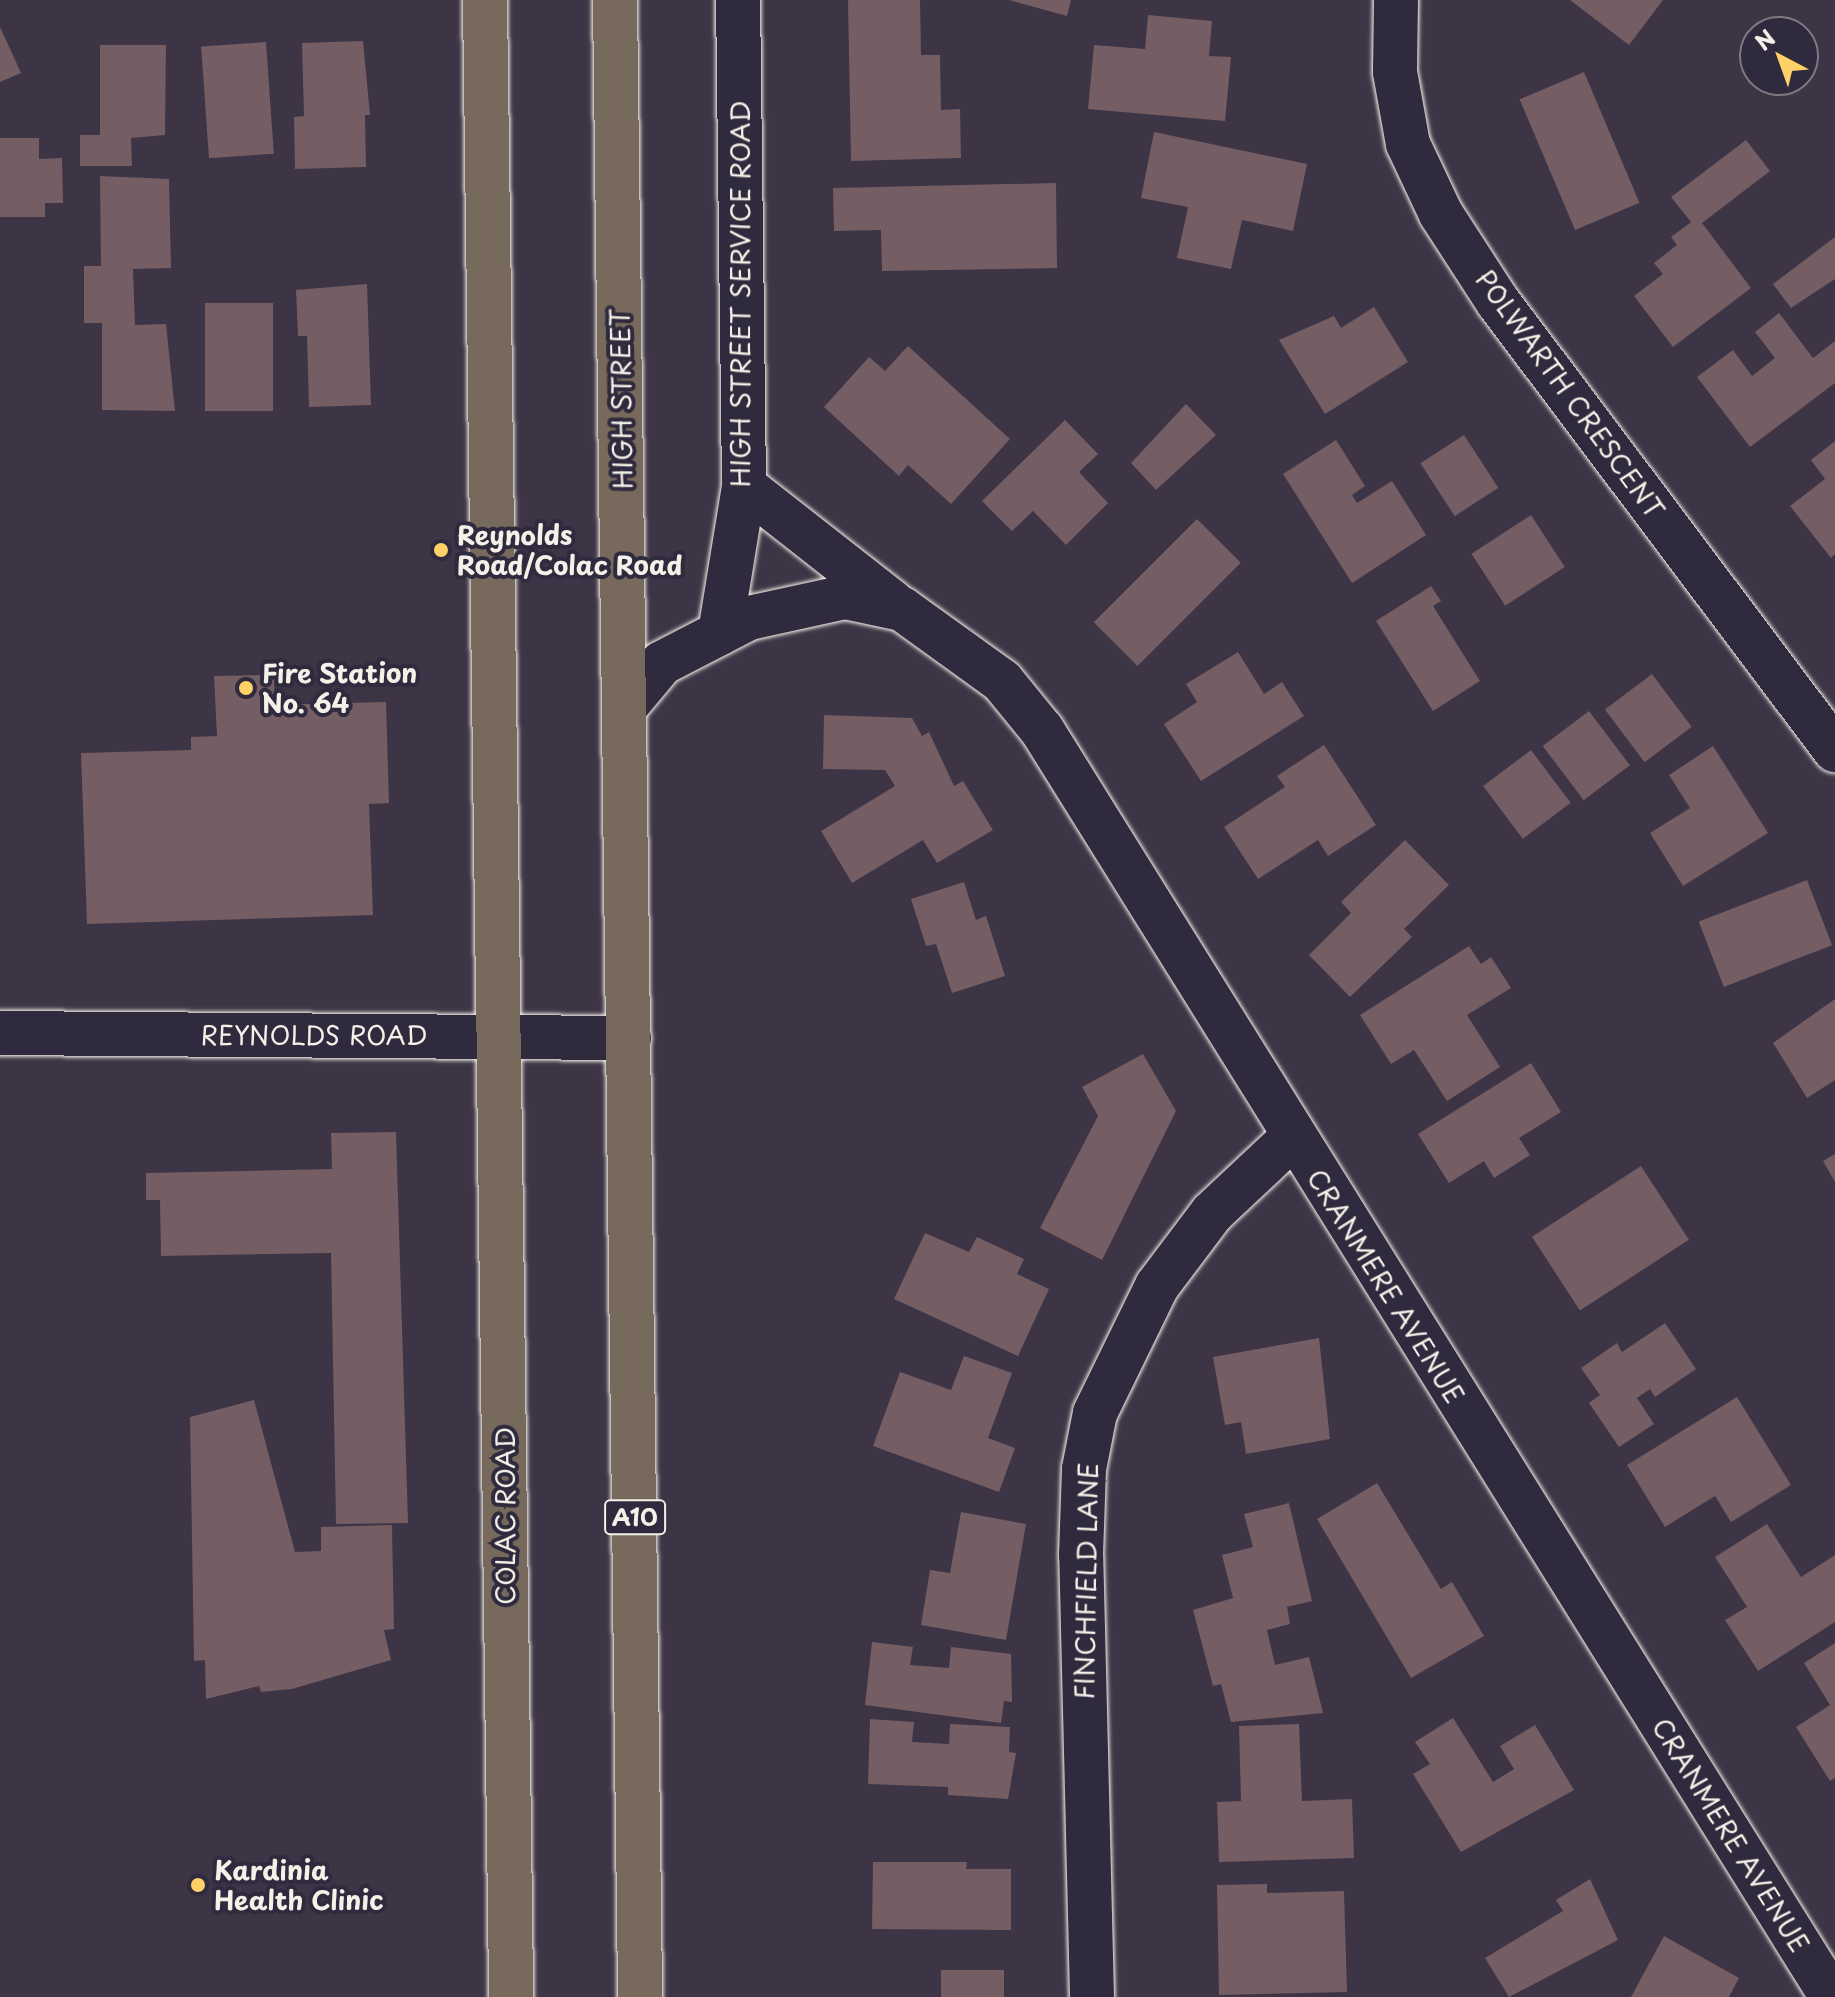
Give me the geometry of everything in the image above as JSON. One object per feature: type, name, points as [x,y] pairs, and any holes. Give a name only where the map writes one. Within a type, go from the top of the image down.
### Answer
[{"type":"highway","points":[[485,0],[502,1036]]},
{"type":"highway","name":"HIGH STREET","points":[[615,0],[629,1038]]},
{"type":"highway","name":"COLAC ROAD","points":[[502,1036],[511,1997]]},
{"type":"highway","name":"A10","points":[[629,1038],[640,1997]]},
{"type":"street","name":"HIGH STREET SERVICE ROAD","points":[[720,633],[744,486],[738,0]]},
{"type":"street","name":"POLWARTH CRESCENT","points":[[1396,0],[1395,72],[1408,144],[1441,214],[1498,302],[1835,750]]},
{"type":"street","name":"CRANMERE AVENUE","points":[[744,486],[902,609],[1002,681],[1042,730],[1832,1997]]},
{"type":"street","name":"CRANMERE AVENUE","points":[[625,707],[662,663],[720,633],[803,602],[845,597],[902,609]]},
{"type":"street","name":"REYNOLDS ROAD","points":[[0,1033],[629,1038]]},
{"type":"street","name":"FINCHFIELD LANE","points":[[1092,1997],[1081,1555],[1084,1469],[1095,1413],[1157,1286],[1212,1213],[1293,1137]]},
{"type":"building","points":[[848,0],[920,0],[921,55],[940,55],[941,110],[960,109],[961,158],[851,161]]},
{"type":"building","points":[[1009,0],[1071,0],[1067,16]]},
{"type":"building","points":[[1570,0],[1663,0],[1629,45]]},
{"type":"building","points":[[1148,15],[1212,21],[1209,56],[1231,57],[1225,121],[1088,109],[1094,45],[1145,49]]},
{"type":"building","points":[[0,27],[21,73],[0,82]]},
{"type":"building","points":[[363,41],[370,115],[365,115],[366,167],[295,169],[294,117],[304,116],[302,43]]},
{"type":"building","points":[[266,42],[274,154],[209,158],[201,47]]},
{"type":"building","points":[[100,45],[166,45],[165,135],[131,138],[132,166],[80,166],[80,135],[100,135]]},
{"type":"building","points":[[1584,72],[1639,203],[1575,230],[1520,99]]},
{"type":"building","points":[[1154,132],[1307,164],[1293,231],[1242,220],[1231,269],[1177,258],[1188,207],[1141,198]]},
{"type":"building","points":[[0,138],[39,138],[39,159],[62,158],[63,203],[45,203],[45,217],[0,217]]},
{"type":"building","points":[[1746,140],[1770,171],[1702,223],[1751,288],[1673,347],[1634,296],[1663,274],[1654,263],[1677,245],[1671,237],[1691,222],[1671,197]]},
{"type":"building","points":[[100,176],[169,179],[171,268],[133,269],[135,325],[166,324],[175,411],[102,410],[102,323],[84,323],[84,266],[101,266]]},
{"type":"building","points":[[1056,183],[1057,268],[882,271],[881,230],[834,231],[833,188]]},
{"type":"building","points":[[1835,237],[1835,279],[1791,308],[1773,284]]},
{"type":"building","points":[[367,284],[371,405],[309,407],[307,336],[298,336],[296,290]]},
{"type":"building","points":[[205,303],[273,303],[273,411],[205,411]]},
{"type":"building","points":[[1374,307],[1408,362],[1325,414],[1279,340],[1334,316],[1341,328]]},
{"type":"building","points":[[1779,313],[1813,358],[1835,341],[1835,383],[1750,447],[1697,377],[1733,350],[1752,376],[1775,358],[1755,332]]},
{"type":"building","points":[[908,346],[1010,439],[951,504],[908,465],[899,476],[824,407],[869,357],[885,371]]},
{"type":"building","points":[[1186,404],[1216,435],[1156,490],[1131,463]]},
{"type":"building","points":[[1065,420],[1098,454],[1079,472],[1108,503],[1066,545],[1033,511],[1012,531],[982,501]]},
{"type":"building","points":[[1464,435],[1498,488],[1455,516],[1420,463]]},
{"type":"building","points":[[1336,440],[1365,486],[1352,495],[1357,503],[1392,481],[1426,535],[1352,583],[1283,474]]},
{"type":"building","points":[[1835,441],[1835,554],[1831,558],[1790,506],[1825,479],[1811,460]]},
{"type":"building","points":[[1531,515],[1565,567],[1505,606],[1471,554]]},
{"type":"building","points":[[1197,519],[1241,563],[1138,666],[1094,622]]},
{"type":"building","points":[[1431,586],[1441,601],[1433,606],[1480,681],[1433,711],[1376,621]]},
{"type":"building","points":[[1238,652],[1264,694],[1282,682],[1304,716],[1201,781],[1164,724],[1197,702],[1186,684]]},
{"type":"building","points":[[1652,674],[1692,727],[1645,762],[1605,710]]},
{"type":"building","points":[[274,675],[275,705],[386,702],[389,803],[369,804],[373,915],[87,924],[81,753],[191,750],[191,737],[217,736],[214,676]]},
{"type":"building","points":[[1589,711],[1630,765],[1584,800],[1543,746]]},
{"type":"building","points":[[824,715],[912,718],[922,736],[929,732],[954,786],[963,781],[993,830],[937,863],[923,840],[852,883],[821,831],[895,786],[885,770],[823,769]]},
{"type":"building","points":[[1324,745],[1376,825],[1328,856],[1318,840],[1258,879],[1224,827],[1285,787],[1277,776]]},
{"type":"building","points":[[1713,746],[1768,833],[1683,886],[1650,833],[1690,808],[1669,775]]},
{"type":"building","points":[[1531,750],[1571,803],[1523,839],[1483,786]]},
{"type":"building","points":[[1405,840],[1449,885],[1404,929],[1412,937],[1350,997],[1309,955],[1351,913],[1341,902]]},
{"type":"building","points":[[1807,880],[1832,945],[1724,987],[1699,922]]},
{"type":"building","points":[[964,882],[976,920],[986,916],[1005,976],[952,993],[936,944],[926,946],[911,899]]},
{"type":"building","points":[[1469,946],[1481,964],[1491,957],[1511,988],[1467,1015],[1500,1067],[1447,1101],[1414,1050],[1391,1064],[1360,1015]]},
{"type":"building","points":[[1835,999],[1835,1080],[1807,1098],[1773,1043]]},
{"type":"building","points":[[1143,1054],[1176,1111],[1102,1260],[1040,1228],[1098,1116],[1082,1087]]},
{"type":"building","points":[[1531,1063],[1561,1112],[1519,1138],[1530,1155],[1494,1178],[1484,1161],[1449,1183],[1418,1134]]},
{"type":"building","points":[[396,1132],[408,1523],[336,1524],[331,1253],[161,1256],[160,1200],[146,1200],[146,1173],[332,1169],[331,1133]]},
{"type":"building","points":[[1835,1154],[1835,1182],[1823,1161]]},
{"type":"building","points":[[1641,1166],[1689,1240],[1580,1311],[1532,1237]]},
{"type":"building","points":[[925,1233],[969,1252],[977,1237],[1024,1259],[1017,1274],[1049,1289],[1018,1356],[894,1299]]},
{"type":"building","points":[[1665,1323],[1696,1369],[1655,1397],[1650,1389],[1637,1398],[1654,1424],[1619,1447],[1589,1403],[1600,1395],[1581,1368],[1617,1343],[1622,1352]]},
{"type":"building","points":[[1319,1338],[1330,1439],[1246,1454],[1241,1422],[1225,1425],[1213,1357]]},
{"type":"building","points":[[964,1356],[1012,1373],[988,1438],[1015,1448],[999,1492],[873,1446],[900,1372],[951,1390]]},
{"type":"building","points":[[1737,1397],[1791,1485],[1731,1522],[1715,1496],[1665,1527],[1627,1465]]},
{"type":"building","points":[[254,1400],[295,1552],[321,1551],[321,1527],[392,1525],[394,1629],[384,1630],[391,1660],[292,1689],[261,1692],[259,1686],[206,1699],[205,1660],[194,1661],[190,1417]]},
{"type":"building","points":[[1377,1483],[1441,1589],[1452,1582],[1484,1636],[1411,1678],[1317,1519]]},
{"type":"building","points":[[1289,1503],[1312,1601],[1287,1607],[1290,1624],[1267,1630],[1275,1665],[1309,1657],[1323,1713],[1231,1722],[1221,1684],[1213,1686],[1193,1610],[1233,1598],[1222,1555],[1253,1547],[1244,1514]]},
{"type":"building","points":[[961,1512],[1026,1524],[1006,1640],[921,1625],[930,1570],[950,1573]]},
{"type":"building","points":[[1767,1524],[1801,1577],[1835,1555],[1835,1622],[1758,1671],[1725,1620],[1747,1607],[1715,1557]]},
{"type":"building","points":[[872,1642],[913,1647],[910,1665],[949,1668],[951,1647],[1011,1654],[1012,1702],[1004,1701],[1001,1723],[865,1705]]},
{"type":"building","points":[[1835,1643],[1835,1778],[1830,1781],[1796,1727],[1830,1705],[1804,1663]]},
{"type":"building","points":[[1453,1718],[1493,1782],[1514,1769],[1500,1746],[1535,1725],[1574,1790],[1461,1852],[1413,1774],[1430,1764],[1415,1742]]},
{"type":"building","points":[[870,1719],[914,1722],[912,1742],[949,1744],[950,1724],[1010,1727],[1009,1752],[1016,1753],[1008,1799],[948,1795],[948,1787],[868,1784]]},
{"type":"building","points":[[1299,1724],[1302,1801],[1352,1799],[1354,1858],[1219,1862],[1217,1802],[1241,1801],[1239,1726]]},
{"type":"building","points":[[873,1862],[967,1862],[966,1869],[1011,1869],[1011,1930],[872,1929]]},
{"type":"building","points":[[1590,1879],[1618,1940],[1509,1997],[1485,1958],[1563,1911],[1556,1900]]},
{"type":"building","points":[[1267,1884],[1267,1893],[1344,1891],[1347,1992],[1219,1995],[1217,1885]]},
{"type":"building","points":[[1664,1936],[1739,1978],[1729,1997],[1631,1997]]},
{"type":"building","points":[[941,1970],[1004,1970],[1004,1997],[941,1997]]},
{"type":"place","name":"Reynolds Road/Colac Road","points":[[441,550]]},
{"type":"place","name":"Fire Station No. 64","points":[[246,688]]},
{"type":"place","name":"Kardinia Health Clinic","points":[[198,1885]]}]
